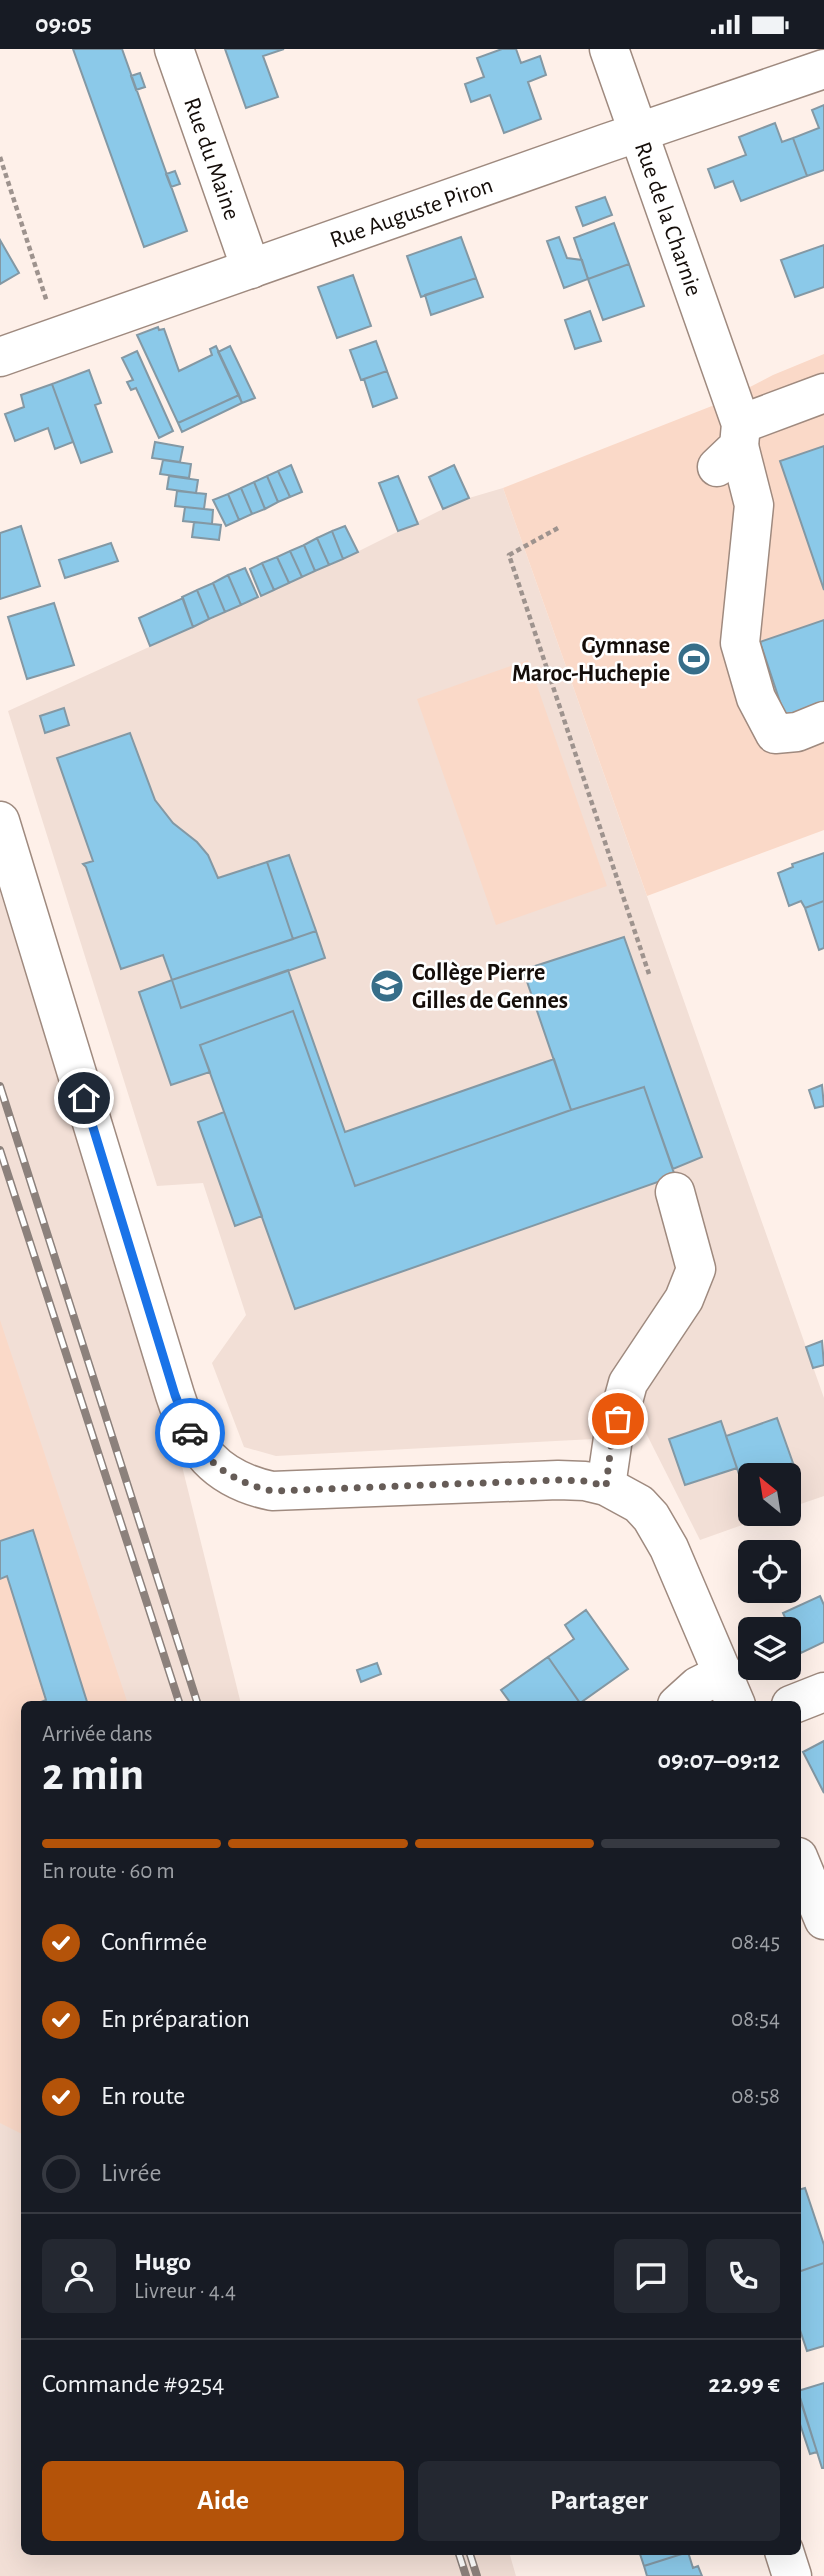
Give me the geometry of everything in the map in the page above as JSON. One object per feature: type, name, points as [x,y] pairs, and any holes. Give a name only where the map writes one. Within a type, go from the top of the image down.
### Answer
[{"type":"street","name":"Rue du Maine","points":[[173,49],[251,269]]},
{"type":"street","name":"Rue de la Charnie","points":[[609,49],[729,389],[732,446],[754,505],[740,643],[756,698],[775,734],[797,731],[824,721]]},
{"type":"street","name":"Rue Auguste Piron","points":[[0,357],[824,69]]},
{"type":"street","points":[[732,446],[824,393]]},
{"type":"street","points":[[0,821],[184,1424],[198,1448],[229,1475],[249,1486],[272,1491],[558,1480],[585,1481],[606,1486],[639,1504],[662,1531],[730,1689],[698,1686],[681,1701]]},
{"type":"street","points":[[606,1486],[612,1438],[628,1383],[684,1299],[696,1269],[675,1192]]},
{"type":"street","points":[[801,1701],[824,1692]]},
{"type":"street","points":[[801,1864],[824,1920]]},
{"type":"street","points":[[785,2555],[792,2576]]},
{"type":"path","points":[[0,157],[58,337]]},
{"type":"path","points":[[558,528],[509,555],[649,974]]},
{"type":"shaded area","name":"Gymnase Maroc-Huchepie","points":[[824,354],[824,830],[647,896],[503,488],[717,404],[773,375]]},
{"type":"shaded area","name":"Collège Pierre Gilles de Gennes","points":[[503,488],[824,1398],[824,1496],[802,1504],[802,1463],[738,1463],[739,1526],[700,1540],[645,1431],[613,1438],[276,1456],[244,1447],[212,1363],[246,1315],[203,1183],[157,1186],[8,711],[343,559],[469,498]]},
{"type":"shaded area","points":[[528,660],[607,886],[496,925],[417,699]]},
{"type":"shaded area","points":[[0,892],[180,1458],[240,1701],[21,1701],[21,2555],[510,2555],[516,2576],[0,2576]]},
{"type":"shaded area","points":[[0,1320],[127,1701],[21,1701],[21,2134],[0,2123]]},
{"type":"building","points":[[73,49],[122,49],[187,231],[144,247]]},
{"type":"building","points":[[225,49],[284,49],[263,56],[278,97],[246,108]]},
{"type":"building","points":[[502,49],[516,49],[521,63],[540,56],[546,75],[528,82],[541,119],[504,133],[490,95],[471,102],[465,84],[484,77],[477,58]]},
{"type":"building","points":[[140,73],[145,87],[136,90],[131,76]]},
{"type":"building","points":[[824,105],[824,170],[807,176],[793,138],[819,128],[812,110]]},
{"type":"building","points":[[775,123],[782,142],[793,138],[807,176],[741,201],[733,181],[715,188],[708,169],[746,155],[739,137]]},
{"type":"building","points":[[175,171],[180,184],[171,187],[166,174]]},
{"type":"building","points":[[605,197],[612,215],[583,226],[576,207]]},
{"type":"building","points":[[614,223],[629,264],[588,279],[574,238]]},
{"type":"building","points":[[461,237],[476,278],[421,297],[407,256]]},
{"type":"building","points":[[559,237],[567,258],[582,260],[588,279],[564,288],[547,241]]},
{"type":"building","points":[[0,240],[19,273],[0,284]]},
{"type":"building","points":[[824,245],[824,287],[795,297],[781,260]]},
{"type":"building","points":[[629,264],[644,306],[603,320],[588,279]]},
{"type":"building","points":[[353,275],[371,326],[337,338],[318,287]]},
{"type":"building","points":[[476,278],[483,297],[431,315],[425,295]]},
{"type":"building","points":[[590,311],[601,341],[575,349],[565,320]]},
{"type":"building","points":[[158,327],[159,330],[164,329],[179,371],[212,355],[210,349],[216,346],[239,395],[178,423],[137,335]]},
{"type":"building","points":[[376,341],[387,371],[361,380],[350,350]]},
{"type":"building","points":[[230,346],[255,398],[242,403],[218,352]]},
{"type":"building","points":[[137,351],[173,431],[159,438],[136,388],[131,390],[127,382],[133,380],[122,358]]},
{"type":"building","points":[[89,370],[101,403],[95,405],[112,452],[81,463],[52,384]]},
{"type":"building","points":[[387,371],[397,398],[373,407],[364,379]]},
{"type":"building","points":[[52,384],[73,442],[55,449],[48,428],[15,441],[5,414],[24,407],[21,395]]},
{"type":"building","points":[[239,395],[242,403],[182,432],[178,423]]},
{"type":"building","points":[[155,442],[183,447],[180,462],[152,458]]},
{"type":"building","points":[[824,446],[824,590],[780,461]]},
{"type":"building","points":[[163,460],[191,464],[189,478],[160,474]]},
{"type":"building","points":[[291,465],[302,492],[290,497],[278,471]]},
{"type":"building","points":[[454,465],[469,498],[443,509],[429,477]]},
{"type":"building","points":[[278,471],[290,497],[278,502],[267,476]]},
{"type":"building","points":[[169,476],[198,480],[196,493],[167,489]]},
{"type":"building","points":[[267,476],[278,502],[265,509],[254,482]]},
{"type":"building","points":[[398,476],[418,524],[398,531],[379,483]]},
{"type":"building","points":[[254,482],[265,509],[252,514],[241,488]]},
{"type":"building","points":[[241,488],[252,514],[239,520],[228,494]]},
{"type":"building","points":[[177,491],[206,494],[204,509],[175,506]]},
{"type":"building","points":[[228,494],[239,520],[226,526],[213,500]]},
{"type":"building","points":[[185,507],[213,510],[212,524],[183,521]]},
{"type":"building","points":[[194,522],[221,525],[219,540],[192,537]]},
{"type":"building","points":[[21,526],[40,586],[0,599],[0,533]]},
{"type":"building","points":[[345,526],[358,552],[343,559],[332,531]]},
{"type":"building","points":[[332,531],[343,559],[329,565],[317,538]]},
{"type":"building","points":[[317,538],[329,565],[315,571],[304,545]]},
{"type":"building","points":[[111,543],[118,561],[65,578],[59,560]]},
{"type":"building","points":[[304,545],[315,571],[302,577],[290,551]]},
{"type":"building","points":[[290,551],[302,577],[289,583],[277,557]]},
{"type":"building","points":[[277,557],[289,583],[274,590],[262,563]]},
{"type":"building","points":[[262,563],[274,590],[261,596],[250,569]]},
{"type":"building","points":[[245,568],[258,597],[241,605],[228,575]]},
{"type":"building","points":[[228,575],[241,605],[225,612],[213,583]]},
{"type":"building","points":[[213,583],[225,612],[209,619],[197,590]]},
{"type":"building","points":[[197,590],[209,619],[193,627],[182,597]]},
{"type":"building","points":[[183,598],[193,627],[150,646],[139,618]]},
{"type":"building","points":[[54,603],[74,665],[27,679],[8,617]]},
{"type":"building","points":[[824,620],[824,706],[786,720],[760,642]]},
{"type":"building","points":[[64,708],[69,725],[45,733],[40,716]]},
{"type":"building","points":[[130,733],[155,800],[173,823],[197,842],[208,855],[218,878],[267,862],[293,939],[172,980],[163,955],[121,969],[83,864],[93,861],[57,758]]},
{"type":"building","points":[[824,853],[824,901],[805,908],[801,901],[789,906],[778,873],[793,867],[792,864]]},
{"type":"building","points":[[289,855],[316,931],[293,939],[267,862]]},
{"type":"building","points":[[824,901],[824,948],[819,950],[805,908]]},
{"type":"building","points":[[316,931],[325,958],[181,1008],[172,980]]},
{"type":"building","points":[[624,937],[702,1157],[673,1169],[644,1087],[571,1110],[523,970]]},
{"type":"building","points":[[288,970],[345,1132],[554,1059],[571,1110],[355,1186],[293,1011],[200,1045],[210,1072],[171,1085],[139,992],[172,980],[181,1008]]},
{"type":"building","points":[[293,1011],[355,1186],[644,1087],[675,1176],[295,1309],[200,1045]]},
{"type":"building","points":[[822,1085],[824,1106],[815,1108],[809,1090]]},
{"type":"building","points":[[224,1112],[262,1216],[235,1226],[198,1122]]},
{"type":"building","points":[[822,1341],[824,1365],[813,1368],[806,1347]]},
{"type":"building","points":[[777,1418],[793,1463],[738,1463],[738,1471],[726,1436]]},
{"type":"building","points":[[721,1421],[737,1468],[685,1485],[669,1439]]},
{"type":"building","points":[[33,1530],[87,1701],[44,1701],[46,1700],[7,1576],[0,1579],[0,1541]]},
{"type":"building","points":[[820,1596],[824,1605],[824,1642],[801,1653],[801,1617],[785,1617],[783,1613]]},
{"type":"building","points":[[586,1610],[628,1669],[583,1701],[579,1701],[548,1657],[574,1639],[565,1625]]},
{"type":"building","points":[[548,1657],[579,1701],[509,1701],[501,1690]]},
{"type":"building","points":[[377,1663],[381,1674],[361,1682],[357,1670]]},
{"type":"building","points":[[824,1741],[824,1793],[803,1752]]},
{"type":"building","points":[[805,2188],[824,2245],[824,2263],[801,2271],[801,2189]]},
{"type":"building","points":[[824,2263],[824,2346],[807,2351],[801,2333],[801,2271]]},
{"type":"building","points":[[824,2383],[824,2468],[801,2401],[801,2390]]},
{"type":"building","points":[[801,2402],[817,2452],[810,2454],[801,2427]]},
{"type":"building","points":[[640,2555],[679,2555],[644,2566]]},
{"type":"building","points":[[679,2555],[689,2555],[693,2568],[698,2566],[702,2576],[647,2576],[644,2566]]},
{"type":"railway","points":[[0,1086],[197,1701]]},
{"type":"railway","points":[[0,1150],[179,1701]]},
{"type":"railway","points":[[459,2555],[466,2576]]},
{"type":"railway","points":[[470,2555],[477,2576]]},
{"type":"way so far","points":[[190,1433],[198,1448],[229,1475],[249,1486],[272,1491],[558,1480],[585,1481],[606,1486],[612,1438],[618,1419]]},
{"type":"place","name":"Gymnase Maroc-Huchepie","points":[[694,659]]},
{"type":"place","name":"Collège Pierre Gilles de Gennes","points":[[387,986]]},
{"type":"route","points":[[84,1098],[184,1424],[190,1433]]}]
